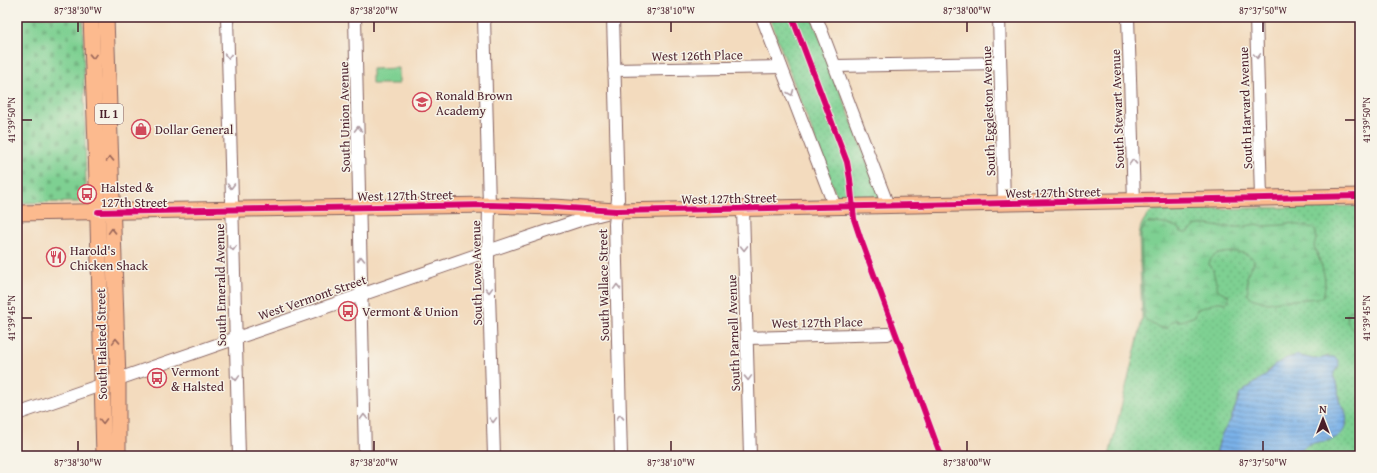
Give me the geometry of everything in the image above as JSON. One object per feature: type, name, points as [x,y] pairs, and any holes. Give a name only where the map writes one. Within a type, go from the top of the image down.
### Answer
[{"type":"main road","name":"South Halsted Street","points":[[91,17],[118,380],[118,456]]},
{"type":"main road","name":"South Halsted Street","points":[[104,456],[102,385],[106,17]]},
{"type":"main road","name":"West 127th Street","points":[[17,213],[489,205],[616,211],[1360,196]]},
{"type":"street","name":"South Emerald Avenue","points":[[227,17],[238,456]]},
{"type":"street","name":"South Union Avenue","points":[[355,17],[365,456]]},
{"type":"street","name":"South Lowe Avenue","points":[[484,17],[489,205],[488,251],[494,456]]},
{"type":"street","name":"South Wallace Street","points":[[613,17],[618,199],[615,224],[621,456]]},
{"type":"street","points":[[762,17],[835,207]]},
{"type":"street","points":[[816,17],[888,206]]},
{"type":"street","name":"South Eggleston Avenue","points":[[999,17],[1004,204]]},
{"type":"street","name":"South Stewart Avenue","points":[[1128,17],[1134,201]]},
{"type":"street","name":"South Harvard Avenue","points":[[1256,17],[1261,198]]},
{"type":"street","points":[[835,66],[1000,63]]},
{"type":"street","name":"West 126th Place","points":[[614,70],[781,67]]},
{"type":"street","name":"South Parnell Avenue","points":[[743,209],[750,456]]},
{"type":"street","name":"West Vermont Street","points":[[17,414],[488,251],[583,219],[616,211]]},
{"type":"street","name":"West 127th Place","points":[[747,338],[888,334]]},
{"type":"green space","points":[[17,17],[83,17],[86,185],[83,199],[79,202],[17,203]]},
{"type":"green space","points":[[769,17],[812,17],[881,198],[838,200]]},
{"type":"green space","points":[[399,68],[399,84],[372,84],[372,69]]},
{"type":"green space","points":[[1360,206],[1360,456],[1293,456],[1308,444],[1328,441],[1347,425],[1344,408],[1339,399],[1338,387],[1333,375],[1334,371],[1337,370],[1328,356],[1320,359],[1304,357],[1269,369],[1266,375],[1240,394],[1231,419],[1221,436],[1217,456],[1109,456],[1142,318],[1140,228],[1145,219],[1153,210]]},
{"type":"green space","points":[[1149,223],[1179,228],[1181,232],[1184,233],[1188,232],[1197,225],[1240,227],[1257,224],[1264,226],[1283,225],[1289,223],[1313,228],[1316,234],[1314,246],[1321,264],[1325,283],[1323,296],[1319,298],[1268,303],[1251,298],[1248,295],[1247,274],[1253,265],[1254,260],[1247,254],[1237,252],[1217,254],[1212,258],[1209,265],[1212,267],[1218,290],[1228,295],[1229,301],[1225,303],[1216,303],[1197,309],[1195,316],[1181,321],[1176,320],[1169,324],[1168,328],[1155,326],[1148,322],[1144,317],[1141,233],[1145,224]]},
{"type":"green space","points":[[1360,310],[1360,336],[1350,327],[1347,315],[1351,311]]},
{"type":"water","points":[[1297,355],[1313,359],[1333,357],[1338,361],[1339,366],[1333,376],[1338,386],[1340,403],[1346,412],[1347,420],[1343,431],[1334,439],[1308,445],[1293,456],[1217,456],[1221,436],[1231,419],[1240,394],[1266,375],[1274,365],[1287,358]]},
{"type":"cycle path","points":[[792,17],[847,162],[854,219],[860,237],[941,456]]},
{"type":"cycle path","points":[[98,212],[489,205],[616,211],[1360,196]]},
{"type":"place","name":"Ronald Brown Academy","points":[[422,102]]},
{"type":"place","name":"Dollar General","points":[[141,129]]},
{"type":"place","name":"Halsted & 127th Street","points":[[87,194]]},
{"type":"place","name":"Harold's Chicken Shack","points":[[56,257]]},
{"type":"place","name":"Vermont & Union","points":[[348,311]]},
{"type":"place","name":"Vermont & Halsted","points":[[157,378]]}]
